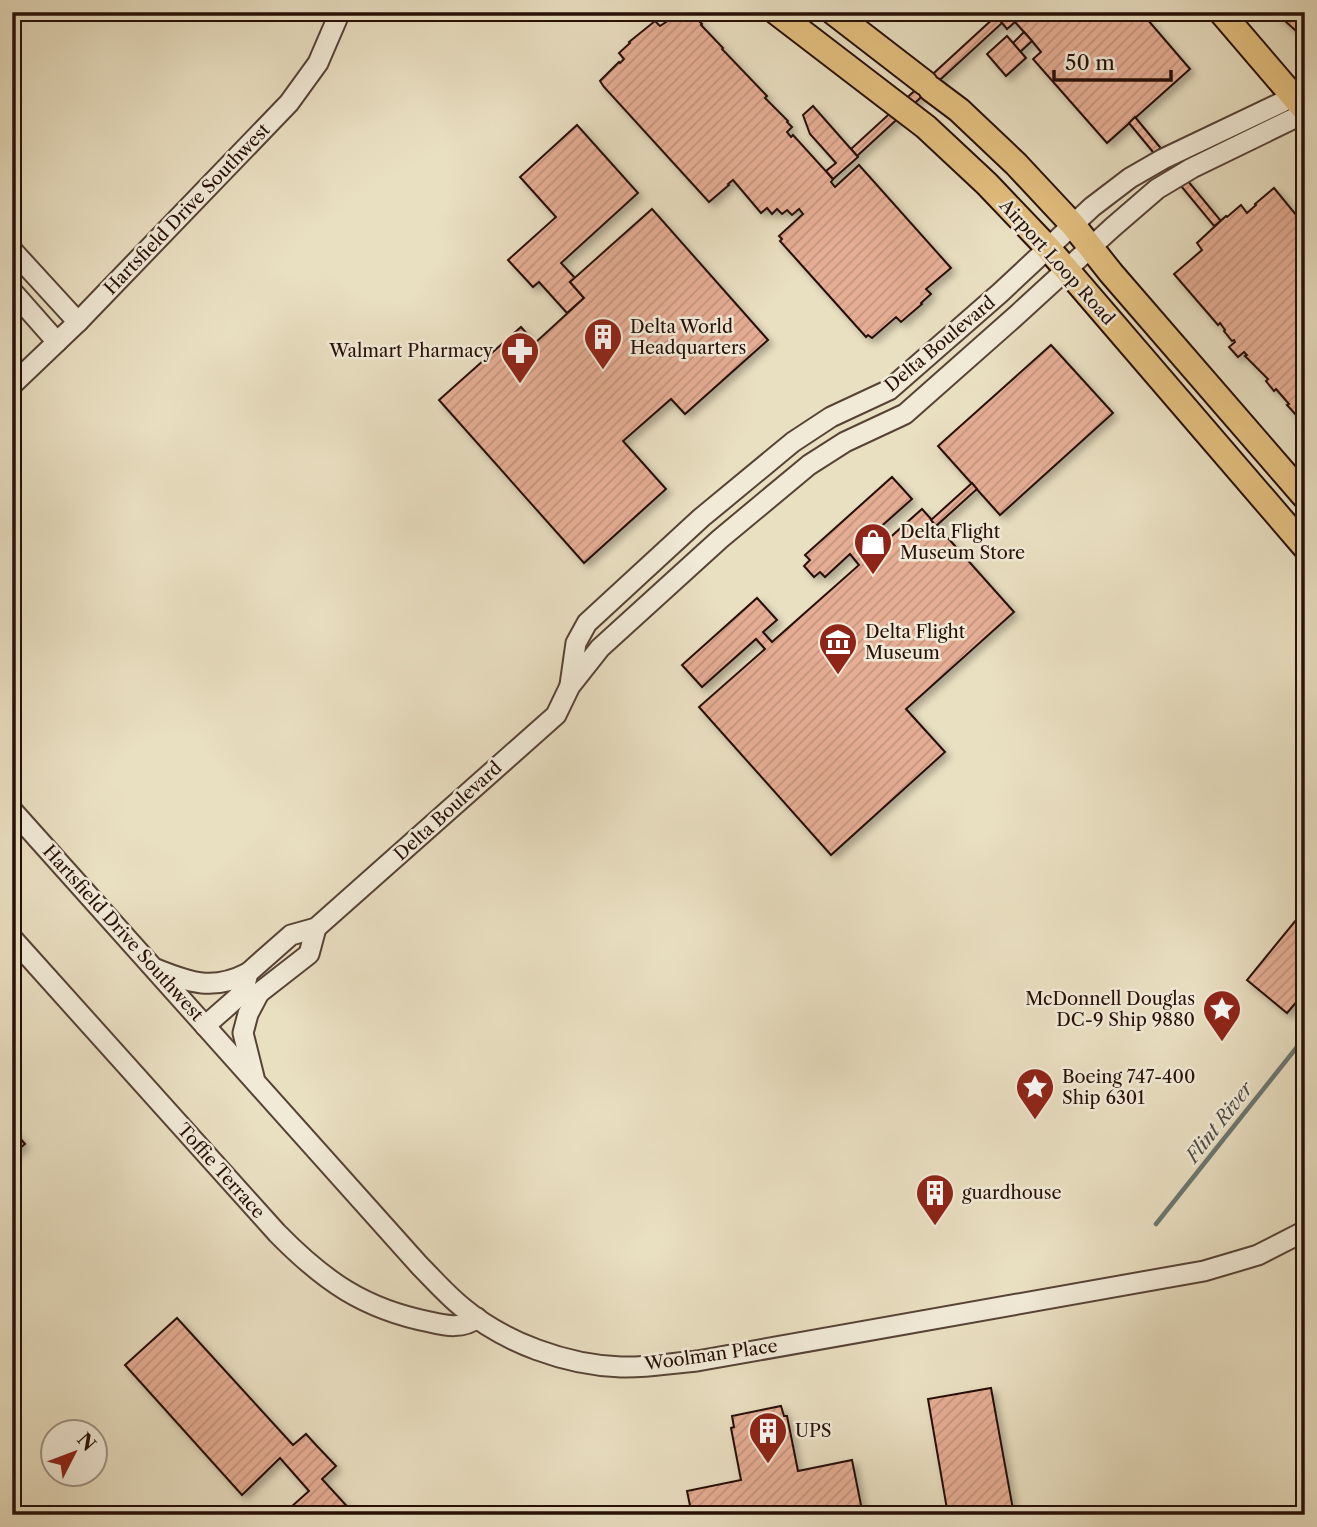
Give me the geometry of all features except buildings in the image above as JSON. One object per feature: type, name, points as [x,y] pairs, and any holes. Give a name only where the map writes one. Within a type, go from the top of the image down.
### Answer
[{"type":"main road","name":"Airport Loop Road","points":[[776,12],[926,127],[988,184],[1048,248],[1305,547]]},
{"type":"main road","name":"Airport Loop Road","points":[[833,12],[959,110],[1016,164],[1073,225],[1111,273],[1305,497]]},
{"type":"main road","points":[[1221,12],[1302,102]]},
{"type":"street","name":"Hartsfield Drive Southwest","points":[[12,385],[78,322],[289,103],[318,63],[339,14]]},
{"type":"street","name":"Delta Boulevard","points":[[570,686],[576,643],[587,623],[701,518],[793,442],[831,417],[890,390],[1092,207],[1130,178],[1152,165],[1302,102]]},
{"type":"street","name":"Delta Boulevard","points":[[205,1026],[239,996],[248,973],[291,935],[316,928],[556,715],[570,686],[600,648],[720,539],[809,465],[845,442],[905,414],[1157,189],[1192,168],[1259,137],[1302,102]]},
{"type":"street","points":[[12,250],[78,322]]},
{"type":"street","points":[[12,292],[57,342]]},
{"type":"street","name":"Hartsfield Drive Southwest","points":[[12,810],[205,1026]]},
{"type":"street","name":"Delta Boulevard","points":[[239,996],[259,993],[309,954],[316,928]]},
{"type":"street","name":"Toffie Terrace","points":[[12,938],[262,1218],[313,1267],[348,1293],[389,1312],[454,1326],[471,1323],[477,1318]]},
{"type":"street","points":[[154,969],[204,984],[230,982],[248,973]]},
{"type":"street","points":[[255,1082],[243,1033],[248,1014],[259,993]]},
{"type":"street","name":"Woolman Place","points":[[205,1026],[420,1266],[463,1308],[527,1346],[597,1365],[624,1367],[696,1361],[1222,1267],[1258,1255],[1305,1231]]},
{"type":"waterway","name":"Flint River","points":[[1156,1224],[1305,1037]]},
{"type":"place","name":"Delta World Headquarters","points":[[603,371]]},
{"type":"place","name":"Walmart Pharmacy","points":[[520,385]]},
{"type":"place","name":"Delta Flight Museum Store","points":[[873,576]]},
{"type":"place","name":"Delta Flight Museum","points":[[838,676]]},
{"type":"place","name":"McDonnell Douglas DC-9 Ship 9880","points":[[1222,1043]]},
{"type":"place","name":"Boeing 747-400 Ship 6301","points":[[1035,1121]]},
{"type":"place","name":"guardhouse","points":[[935,1227]]},
{"type":"place","name":"UPS","points":[[768,1465]]}]
